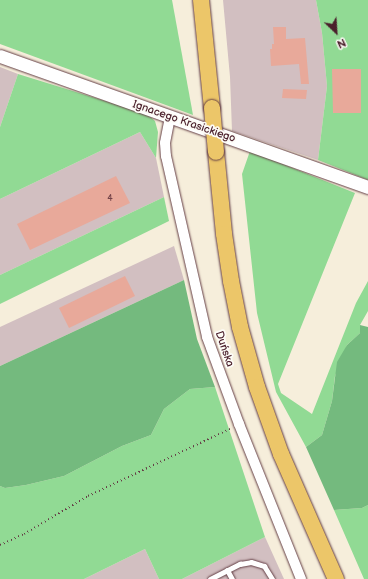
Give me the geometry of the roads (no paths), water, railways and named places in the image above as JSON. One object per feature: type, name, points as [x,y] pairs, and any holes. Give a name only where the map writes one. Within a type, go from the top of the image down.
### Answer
[{"type":"main road","points":[[201,0],[224,234],[240,327],[257,387],[281,454],[336,579]]},
{"type":"street","name":"Ignacego Krasickiego","points":[[0,56],[368,187]]},
{"type":"street","name":"Duńska","points":[[170,117],[165,143],[166,156],[188,261],[207,337],[239,424],[301,579]]},
{"type":"lane","points":[[210,579],[245,562],[259,563],[268,570],[272,579]]},
{"type":"lane","points":[[227,570],[232,579]]}]
